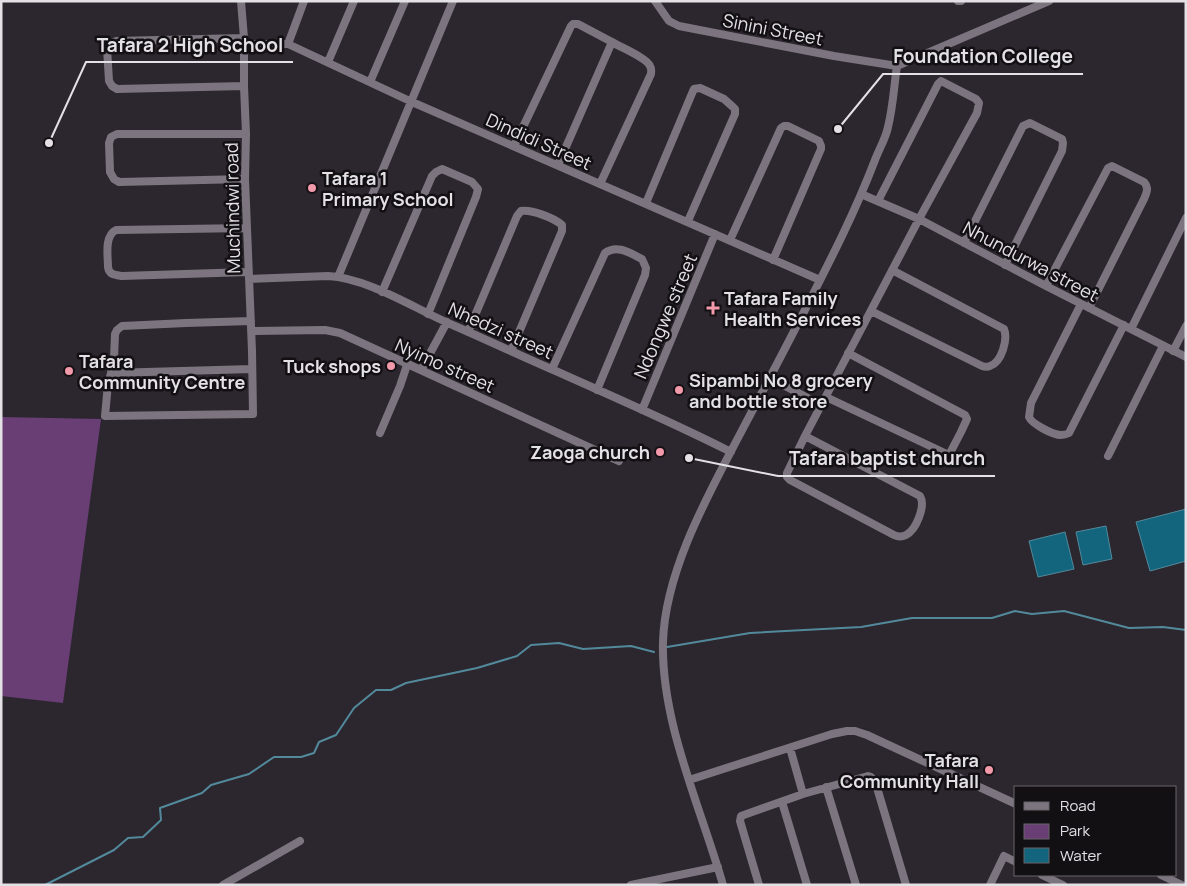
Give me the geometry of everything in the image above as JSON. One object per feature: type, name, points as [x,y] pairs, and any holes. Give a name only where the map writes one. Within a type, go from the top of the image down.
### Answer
[{"type":"street","name":"Muchindwi road","points":[[112,373],[108,384],[105,416],[253,414],[245,179],[244,41],[241,1]]},
{"type":"street","points":[[288,44],[304,1]]},
{"type":"street","points":[[328,62],[354,1]]},
{"type":"street","points":[[370,82],[405,1]]},
{"type":"street","points":[[338,277],[453,1]]},
{"type":"street","name":"Sinini Street","points":[[655,1],[669,21],[679,26],[834,56],[897,66]]},
{"type":"street","points":[[723,885],[672,722],[666,684],[663,655],[665,617],[670,590],[682,555],[707,499],[820,280],[862,194],[888,128],[897,66],[1050,1]]},
{"type":"street","points":[[514,146],[570,26],[578,24],[640,57],[650,65],[651,69],[651,74],[600,184]]},
{"type":"street","name":"Dindidi Street","points":[[244,86],[117,89],[109,81],[107,48],[116,41],[244,41],[288,44],[412,102],[820,280]]},
{"type":"street","points":[[558,165],[612,42]]},
{"type":"street","points":[[805,436],[920,496],[923,505],[911,532],[898,537],[790,480],[787,473],[805,436],[870,311],[978,108],[979,103],[976,99],[942,81],[936,86],[878,201]]},
{"type":"street","points":[[646,203],[693,91],[697,88],[703,89],[730,103],[735,110],[688,222]]},
{"type":"street","points":[[964,243],[1023,126],[1030,123],[1062,139],[1062,151],[1005,265]]},
{"type":"street","points":[[730,240],[781,128],[788,126],[819,141],[821,150],[773,260]]},
{"type":"street","points":[[245,179],[119,182],[114,179],[110,172],[109,143],[111,138],[117,134],[246,134]]},
{"type":"street","points":[[1046,286],[1108,168],[1112,166],[1144,182],[1148,190],[1089,308]]},
{"type":"street","points":[[382,292],[432,176],[442,169],[472,182],[478,188],[476,197],[428,314]]},
{"type":"street","name":"Nhundurwa street","points":[[862,194],[919,219],[1186,357]]},
{"type":"street","points":[[468,332],[520,211],[526,210],[557,221],[562,225],[562,232],[511,351]]},
{"type":"street","points":[[1081,304],[1031,402],[1029,417],[1032,422],[1064,436],[1069,433],[1186,218]]},
{"type":"street","name":"Nhedzi street","points":[[247,228],[116,230],[112,232],[108,239],[108,267],[112,274],[122,276],[338,277],[353,280],[731,452]]},
{"type":"street","name":"Ndongwe street","points":[[642,410],[715,234]]},
{"type":"street","points":[[552,370],[605,254],[609,250],[622,250],[642,259],[646,268],[645,274],[597,390]]},
{"type":"street","points":[[870,311],[982,366],[991,366],[1000,357],[1005,345],[1006,336],[1004,329],[892,270]]},
{"type":"street","points":[[251,321],[122,326],[115,334],[112,373],[252,369]]},
{"type":"street","points":[[420,370],[447,322]]},
{"type":"street","points":[[1173,351],[1186,326]]},
{"type":"street","name":"Nyimo street","points":[[251,331],[332,331],[340,333],[619,461]]},
{"type":"street","points":[[1108,456],[1162,346]]},
{"type":"street","points":[[826,397],[949,455],[961,432],[967,419],[965,414],[848,354]]},
{"type":"street","points":[[380,433],[407,364]]},
{"type":"street","points":[[770,378],[821,405]]},
{"type":"street","points":[[689,780],[832,734],[855,731],[884,742],[1014,803]]},
{"type":"street","points":[[790,748],[803,794]]},
{"type":"street","points":[[760,885],[740,821],[741,816],[803,794],[868,776],[875,782],[906,885]]},
{"type":"street","points":[[826,788],[856,885]]},
{"type":"street","points":[[782,802],[807,885]]},
{"type":"street","points":[[222,885],[300,841]]},
{"type":"street","points":[[990,885],[1004,856],[1014,861]]},
{"type":"street","points":[[631,885],[718,867]]},
{"type":"street","points":[[1041,885],[1044,876],[1063,885]]},
{"type":"street","points":[[1164,876],[1182,885]]},
{"type":"green space","points":[[1,417],[101,419],[63,703],[1,696]]},
{"type":"water","points":[[1186,509],[1186,561],[1150,571],[1136,522]]},
{"type":"water","points":[[1106,526],[1112,559],[1083,565],[1076,532]]},
{"type":"water","points":[[1065,532],[1074,569],[1038,577],[1029,541]]},
{"type":"waterway","points":[[667,647],[750,633],[861,627],[912,618],[992,618],[1015,611],[1032,614],[1064,611],[1129,628],[1163,627],[1186,630]]},
{"type":"waterway","points":[[45,885],[114,850],[128,838],[143,837],[161,820],[160,808],[202,793],[211,785],[249,774],[274,757],[301,757],[314,753],[319,742],[336,735],[354,708],[376,690],[391,690],[406,683],[477,668],[517,656],[531,645],[559,643],[583,649],[631,646],[654,652]]},
{"type":"place","name":"Foundation College","points":[[838,129]]},
{"type":"place","name":"Tafara 2 High School","points":[[49,143]]},
{"type":"place","name":"Tafara 1 Primary School","points":[[312,188]]},
{"type":"place","name":"Tafara Family Health Services","points":[[713,308]]},
{"type":"place","name":"Tuck shops","points":[[391,366]]},
{"type":"place","name":"Tafara Community Centre","points":[[69,371]]},
{"type":"place","name":"Sipambi No 8 grocery and bottle store","points":[[679,390]]},
{"type":"place","name":"Zaoga church","points":[[660,452]]},
{"type":"place","name":"Tafara baptist church","points":[[689,458]]},
{"type":"place","name":"Tafara Community Hall","points":[[989,770]]}]
